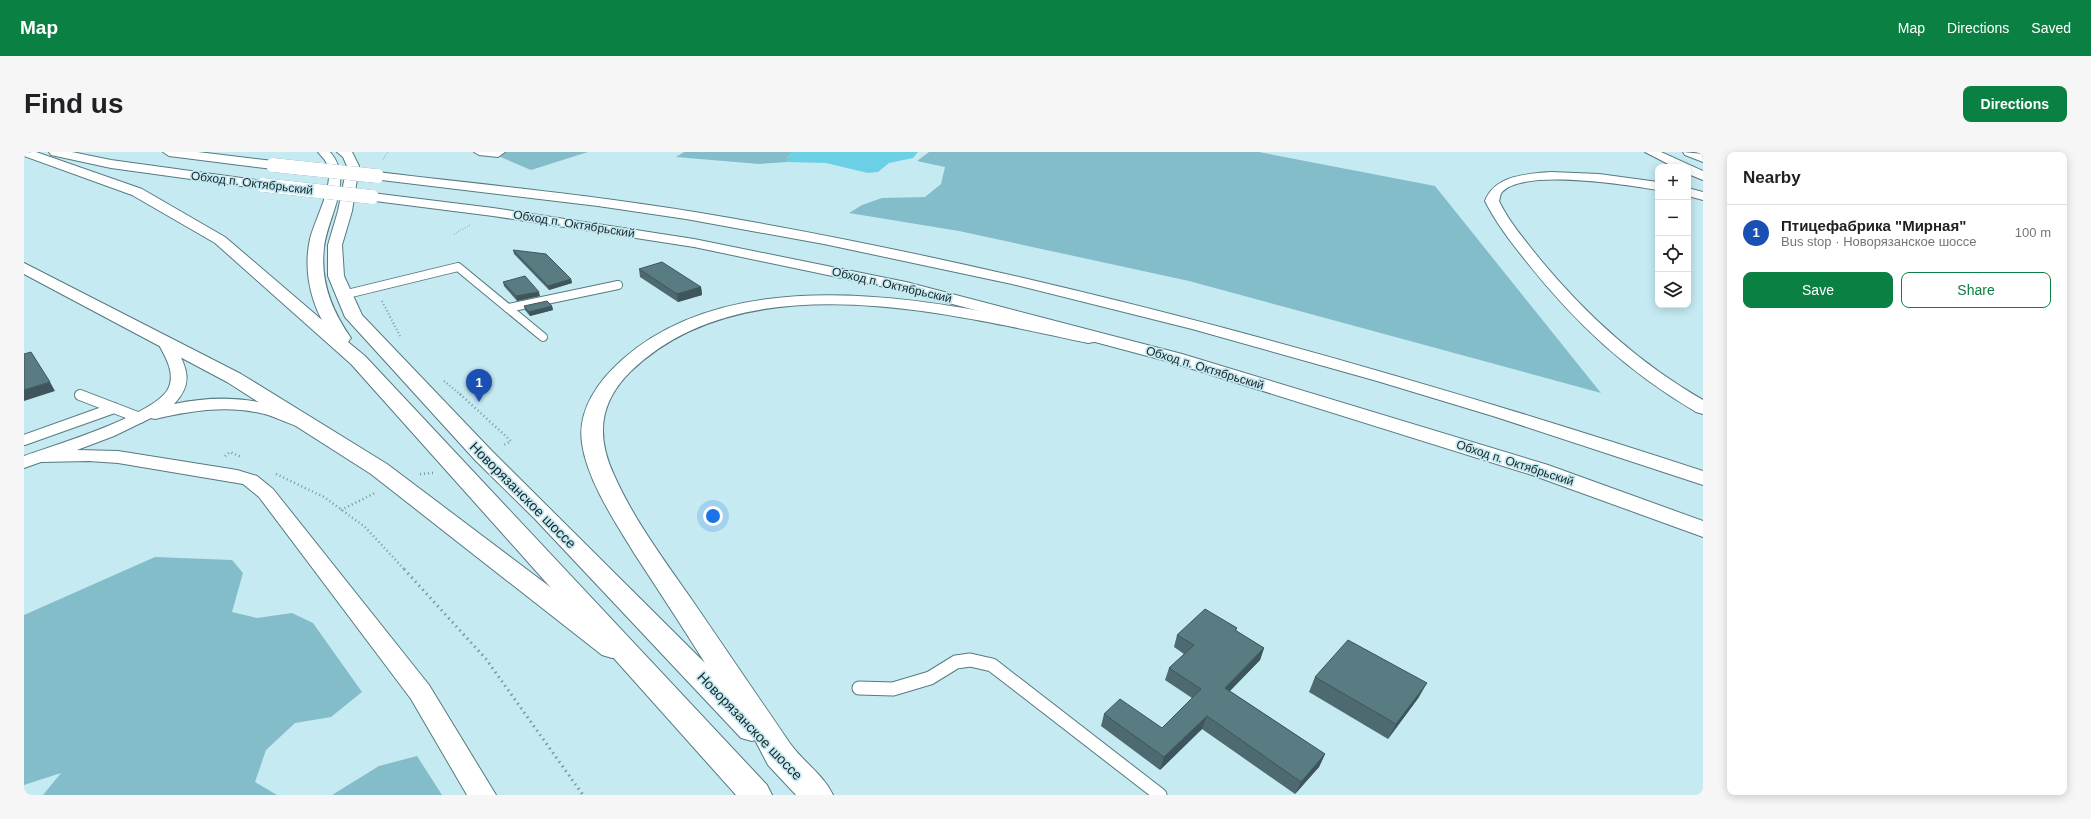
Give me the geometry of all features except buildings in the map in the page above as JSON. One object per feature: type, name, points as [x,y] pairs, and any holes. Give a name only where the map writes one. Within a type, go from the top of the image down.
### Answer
[{"type":"main road","points":[[25,152],[136,192],[220,240],[358,360]]},
{"type":"main road","name":"Обход п. Октябрьский","points":[[56,152],[111,164],[263,185],[493,212],[597,227],[694,243],[906,287],[1146,350],[1540,470],[1703,529]]},
{"type":"main road","name":"Обход п. Октябрьский","points":[[169,152],[629,206],[730,222],[950,265],[1192,324],[1475,404],[1703,478]]},
{"type":"main road","points":[[324,152],[331,157],[336,168],[326,214],[316,247],[315,267],[322,304],[340,335],[358,360]]},
{"type":"main road","name":"Новорязанское шоссе","points":[[343,152],[348,155],[352,166],[345,212],[335,245],[336,276],[343,295],[354,317],[483,455],[542,513],[817,795]]},
{"type":"main road","points":[[1650,152],[1677,164]]},
{"type":"main road","points":[[1689,152],[1703,158]]},
{"type":"main road","points":[[1691,170],[1703,176]]},
{"type":"main road","points":[[1655,186],[1589,177],[1534,178],[1510,183],[1497,191],[1492,201],[1498,215],[1551,283],[1583,319],[1624,357],[1683,397],[1703,408]]},
{"type":"main road","points":[[1691,193],[1703,196]]},
{"type":"main road","points":[[24,268],[234,378],[398,482],[644,673]]},
{"type":"main road","points":[[788,766],[636,536],[607,484],[594,453],[591,423],[602,395],[616,374],[644,349],[676,331],[710,318],[749,307],[794,300],[838,298],[888,300],[943,309],[1146,350]]},
{"type":"main road","name":"Новорязанское шоссе","points":[[358,360],[756,795]]},
{"type":"street","points":[[479,152],[498,154],[500,152]]},
{"type":"street","points":[[140,418],[167,402],[177,389],[180,375],[166,343]]},
{"type":"street","points":[[31,460],[140,418],[165,410],[219,404],[259,407],[307,424]]},
{"type":"street","points":[[31,460],[89,455],[118,457],[205,470],[250,480],[266,493],[420,692],[482,795]]},
{"type":"lane","points":[[343,295],[458,267],[543,337]]},
{"type":"lane","points":[[508,308],[618,285]]},
{"type":"lane","points":[[80,395],[140,418]]},
{"type":"lane","points":[[24,440],[114,408]]},
{"type":"lane","points":[[859,688],[893,689],[930,678],[956,662],[970,660],[992,665],[1160,795]]},
{"type":"path","points":[[385,155],[388,152]]},
{"type":"path","points":[[375,287],[401,339]]},
{"type":"path","points":[[442,379],[465,398],[511,441],[499,449]]},
{"type":"path","points":[[419,474],[441,472]]},
{"type":"path","points":[[274,473],[324,497],[365,528],[486,659],[583,795]]},
{"type":"path","points":[[341,510],[381,490]]},
{"type":"shaded area","points":[[489,152],[588,152],[531,170]]},
{"type":"shaded area","points":[[684,152],[793,152],[787,158],[787,162],[759,164],[676,157]]},
{"type":"shaded area","points":[[793,152],[918,152],[913,158],[889,163],[878,172],[868,173],[826,163],[787,162],[787,158]]},
{"type":"shaded area","points":[[929,152],[1259,152],[1435,186],[1601,393],[1189,281],[959,231],[849,213],[862,205],[882,198],[925,197],[941,184],[945,167],[917,161]]},
{"type":"shaded area","points":[[155,557],[232,560],[243,573],[232,612],[257,618],[292,613],[313,623],[362,692],[331,717],[295,723],[266,750],[255,782],[277,795],[43,795],[61,773],[24,785],[24,615]]},
{"type":"shaded area","points":[[417,756],[442,795],[332,795],[379,766]]},
{"type":"place","name":"Птицефабрика \"Мирная\"","points":[[479,402]]}]
